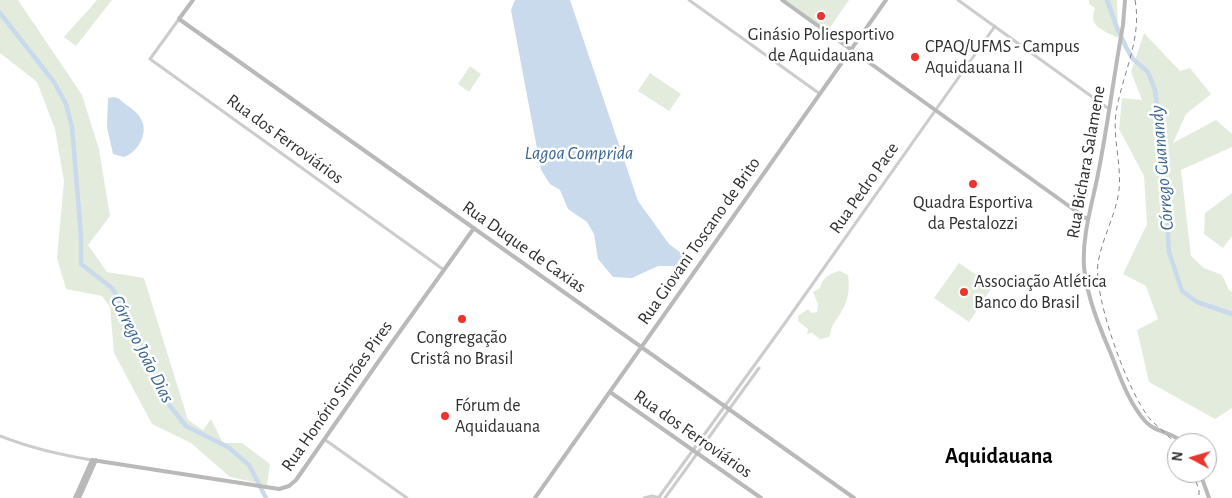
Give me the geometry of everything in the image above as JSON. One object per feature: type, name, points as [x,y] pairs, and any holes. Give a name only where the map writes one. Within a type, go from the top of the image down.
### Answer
[{"type":"main road","points":[[179,19],[193,0]]},
{"type":"main road","points":[[782,0],[1087,219]]},
{"type":"main road","name":"Rua Giovani Toscano de Brito","points":[[535,498],[886,0]]},
{"type":"main road","name":"Rua Bichara Salamene","points":[[1125,0],[1123,28],[1098,174],[1087,219],[1084,267],[1098,323],[1125,389],[1135,408],[1150,426],[1168,433]]},
{"type":"main road","name":"Rua Duque de Caxias","points":[[179,19],[854,498]]},
{"type":"main road","name":"Rua Honório Simões Pires","points":[[94,460],[279,489],[289,486],[296,480],[474,228]]},
{"type":"main road","name":"Rua dos Ferroviários","points":[[610,392],[760,498]]},
{"type":"main road","points":[[75,498],[94,460]]},
{"type":"main road","points":[[79,498],[94,460]]},
{"type":"main road","points":[[1204,483],[1209,498]]},
{"type":"street","points":[[688,0],[820,94]]},
{"type":"street","points":[[958,0],[1108,109]]},
{"type":"street","name":"Rua dos Ferroviários","points":[[179,19],[150,59],[444,270]]},
{"type":"street","name":"Rua Pedro Pace","points":[[660,498],[995,26]]},
{"type":"street","points":[[665,498],[759,368]]},
{"type":"street","name":"Rua Honório Simões Pires","points":[[0,436],[55,454],[94,460]]},
{"type":"street","points":[[324,439],[407,498]]},
{"type":"street","points":[[644,498],[652,496],[660,498]]},
{"type":"green space","points":[[0,0],[18,0],[82,95],[99,149],[110,216],[88,245],[107,272],[144,278],[188,420],[203,430],[211,419],[223,443],[242,443],[270,464],[267,485],[230,477],[191,443],[152,424],[114,353],[110,307],[102,296],[66,289],[57,258],[64,181],[55,129],[37,82],[0,53]]},
{"type":"green space","points":[[97,0],[112,0],[76,46],[64,37]]},
{"type":"green space","name":"Ginásio Poliesportivo de Aquidauana","points":[[782,0],[849,0],[827,32]]},
{"type":"green space","points":[[1089,0],[1117,0],[1118,38],[1099,28],[1093,15],[1095,8],[1089,4]]},
{"type":"green space","points":[[1144,33],[1180,71],[1190,68],[1211,94],[1186,114],[1173,143],[1216,120],[1232,134],[1232,147],[1181,170],[1191,256],[1204,268],[1222,275],[1229,290],[1232,292],[1232,408],[1215,419],[1149,382],[1137,330],[1158,319],[1146,286],[1123,274],[1147,224],[1144,176],[1119,129],[1122,98],[1142,100],[1131,72]]},
{"type":"green space","points":[[470,66],[481,74],[469,92],[458,84]]},
{"type":"green space","points":[[650,73],[681,94],[669,111],[638,91]]},
{"type":"green space","points":[[1232,193],[1232,236],[1223,248],[1204,234],[1205,213]]},
{"type":"green space","name":"Associação Atlética Banco do Brasil","points":[[959,263],[993,286],[969,322],[934,298]]},
{"type":"green space","points":[[840,271],[848,275],[848,295],[842,312],[833,325],[829,337],[820,339],[812,333],[807,334],[808,329],[798,321],[798,316],[808,309],[811,313],[817,312],[818,304],[813,292],[820,288],[827,276]]},
{"type":"water","name":"Lagoa Comprida","points":[[515,0],[570,0],[638,201],[669,244],[689,259],[688,266],[658,266],[632,278],[613,277],[598,259],[594,234],[587,222],[568,209],[560,190],[550,184],[541,170],[511,10]]},
{"type":"water","points":[[114,97],[139,116],[144,130],[138,146],[129,155],[124,157],[113,154],[107,127],[108,98]]},
{"type":"waterway","name":"Córrego Guanandy","points":[[1107,0],[1127,49],[1133,59],[1148,72],[1155,90],[1163,155],[1169,252],[1182,291],[1197,302],[1232,314]]},
{"type":"waterway","name":"Córrego João Dias","points":[[0,13],[54,82],[66,104],[72,127],[81,235],[81,264],[112,288],[126,310],[170,406],[186,426],[228,447],[249,465],[266,498]]},
{"type":"railway","points":[[1135,0],[1137,14],[1134,41],[1115,117],[1120,180],[1119,190],[1100,254],[1098,278],[1106,320],[1132,388],[1150,419],[1167,435]]},
{"type":"railway","points":[[1197,483],[1199,498]]},
{"type":"place","name":"Ginásio Poliesportivo de Aquidauana","points":[[821,16]]},
{"type":"place","name":"CPAQ/UFMS - Campus Aquidauana II","points":[[915,57]]},
{"type":"place","name":"Quadra Esportiva da Pestalozzi","points":[[973,184]]},
{"type":"place","name":"Associação Atlética Banco do Brasil","points":[[964,292]]},
{"type":"place","name":"Congregação Cristâ no Brasil","points":[[462,319]]},
{"type":"place","name":"Fórum de Aquidauana","points":[[445,416]]},
{"type":"district","name":"Aquidauana","points":[[999,456]]}]
